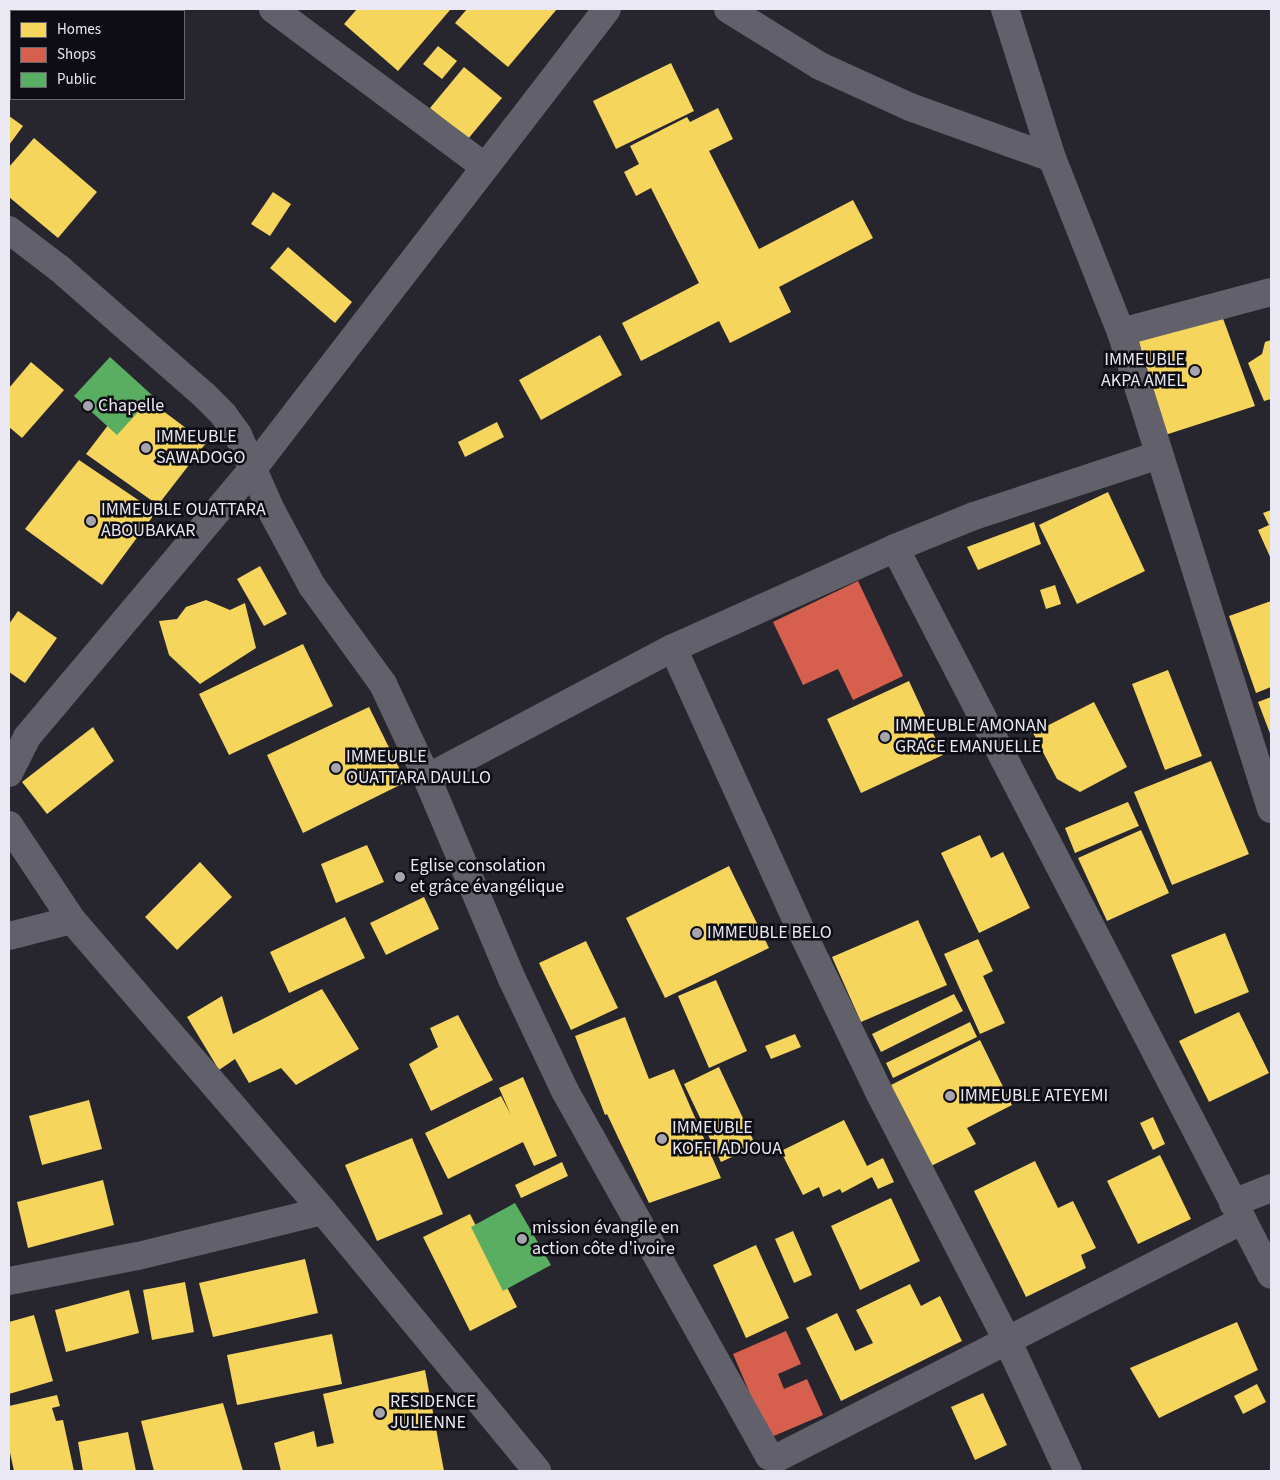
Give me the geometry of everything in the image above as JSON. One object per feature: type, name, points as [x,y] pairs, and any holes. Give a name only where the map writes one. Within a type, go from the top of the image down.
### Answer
[{"type":"street","points":[[273,9],[485,167]]},
{"type":"street","points":[[9,773],[27,737],[252,470],[608,9]]},
{"type":"street","points":[[728,9],[820,66],[910,107],[1052,158]]},
{"type":"street","points":[[1005,9],[1030,96],[1052,158],[1121,332],[1158,455],[1271,809]]},
{"type":"street","points":[[9,230],[60,269],[223,414],[238,435],[252,470],[312,586],[383,684],[427,778],[512,979],[565,1091],[769,1456],[777,1458],[1008,1342],[1238,1211],[1271,1188]]},
{"type":"street","points":[[1121,332],[1271,292]]},
{"type":"street","points":[[427,778],[673,648],[895,548],[974,516],[1158,455]]},
{"type":"street","points":[[895,548],[1271,1275]]},
{"type":"street","points":[[673,648],[802,934],[879,1092],[1008,1342],[1068,1471]]},
{"type":"street","points":[[9,825],[72,920],[323,1211],[537,1471]]},
{"type":"street","points":[[9,936],[72,920]]},
{"type":"street","points":[[9,1281],[138,1256],[323,1211]]},
{"type":"building: Homes","points":[[357,9],[450,10],[398,71],[344,24]]},
{"type":"building: Homes","points":[[467,9],[557,9],[508,67],[455,23]]},
{"type":"building: Homes","points":[[438,46],[457,61],[442,79],[423,64]]},
{"type":"building: Homes","points":[[671,63],[694,111],[616,149],[593,101]]},
{"type":"building: Homes","points":[[464,67],[502,98],[468,139],[430,108]]},
{"type":"building: Homes","points":[[718,108],[733,139],[709,151],[759,249],[853,200],[873,238],[779,287],[791,312],[730,343],[719,321],[641,361],[622,323],[699,283],[651,188],[636,196],[624,172],[639,164],[630,146],[687,117],[690,122]]},
{"type":"building: Homes","points":[[9,116],[23,126],[9,145]]},
{"type":"building: Homes","points":[[34,138],[97,192],[58,238],[9,197],[9,167]]},
{"type":"building: Homes","points":[[273,192],[291,204],[270,236],[251,224]]},
{"type":"building: Homes","points":[[288,247],[352,302],[335,323],[270,268]]},
{"type":"building: Homes","name":"IMMEUBLE AKPA AMEL","points":[[1221,313],[1255,406],[1162,436],[1138,337]]},
{"type":"building: Homes","points":[[600,335],[622,375],[541,420],[519,380]]},
{"type":"building: Homes","points":[[1271,340],[1271,399],[1264,401],[1248,363],[1262,354],[1265,342]]},
{"type":"building: Homes","points":[[31,362],[64,390],[22,438],[9,427],[9,388]]},
{"type":"building: Homes","name":"IMMEUBLE SAWADOGO","points":[[135,390],[206,443],[158,505],[86,454]]},
{"type":"building: Homes","points":[[497,422],[504,437],[465,457],[458,442]]},
{"type":"building: Homes","name":"IMMEUBLE OUATTARA ABOUBAKAR","points":[[79,460],[156,512],[102,585],[25,529]]},
{"type":"building: Homes","points":[[1108,492],[1145,571],[1077,604],[1039,525]]},
{"type":"building: Homes","points":[[1271,510],[1271,559],[1258,530],[1269,525],[1263,513]]},
{"type":"building: Homes","points":[[1034,522],[1041,544],[978,570],[967,547]]},
{"type":"building: Homes","points":[[260,566],[287,614],[264,626],[237,579]]},
{"type":"building: Homes","points":[[1055,585],[1061,604],[1046,609],[1040,590]]},
{"type":"building: Homes","points":[[206,600],[230,610],[245,603],[256,648],[200,684],[169,655],[159,621],[177,619],[186,607]]},
{"type":"building: Homes","points":[[1271,601],[1271,687],[1256,693],[1229,616]]},
{"type":"building: Homes","points":[[18,611],[57,638],[25,683],[9,672],[9,624]]},
{"type":"building: Homes","points":[[303,644],[333,706],[229,755],[199,694]]},
{"type":"building: Homes","points":[[1168,670],[1202,756],[1165,770],[1132,684]]},
{"type":"building: Homes","name":"IMMEUBLE AMONAN GRACE EMANUELLE","points":[[909,681],[943,755],[861,793],[827,719]]},
{"type":"building: Homes","points":[[1271,697],[1271,736],[1258,702]]},
{"type":"building: Homes","points":[[1094,702],[1127,767],[1080,792],[1057,779],[1033,733]]},
{"type":"building: Homes","name":"IMMEUBLE OUATTARA DAULLO","points":[[369,707],[406,782],[303,833],[267,755]]},
{"type":"building: Homes","points":[[93,727],[114,761],[47,814],[22,782]]},
{"type":"building: Homes","points":[[1211,761],[1249,854],[1172,885],[1134,792]]},
{"type":"building: Homes","points":[[1128,802],[1139,826],[1075,853],[1065,828]]},
{"type":"building: Homes","points":[[1141,830],[1169,893],[1107,921],[1078,858]]},
{"type":"building: Homes","points":[[980,835],[991,858],[1003,852],[1030,908],[979,933],[941,853]]},
{"type":"building: Homes","points":[[367,845],[384,882],[336,903],[321,864]]},
{"type":"building: Homes","points":[[200,862],[232,897],[177,950],[145,917]]},
{"type":"building: Homes","name":"IMMEUBLE BELO","points":[[729,866],[769,948],[665,998],[626,918]]},
{"type":"building: Homes","points":[[424,897],[439,929],[386,955],[370,923]]},
{"type":"building: Homes","points":[[345,917],[365,958],[289,993],[270,952]]},
{"type":"building: Homes","points":[[918,920],[947,985],[861,1022],[832,957]]},
{"type":"building: Homes","points":[[1225,933],[1249,992],[1195,1014],[1171,955]]},
{"type":"building: Homes","points":[[978,939],[993,971],[983,976],[1005,1023],[980,1034],[944,954]]},
{"type":"building: Homes","points":[[586,941],[618,1008],[571,1030],[539,963]]},
{"type":"building: Homes","points":[[716,980],[747,1051],[709,1068],[678,996]]},
{"type":"building: Homes","points":[[322,989],[359,1049],[296,1085],[281,1068],[249,1083],[235,1059],[219,1070],[187,1017],[222,996],[233,1034]]},
{"type":"building: Homes","points":[[954,994],[963,1011],[881,1052],[872,1034]]},
{"type":"building: Homes","points":[[1239,1012],[1269,1073],[1209,1102],[1179,1041]]},
{"type":"building: Homes","points":[[458,1015],[493,1080],[431,1111],[409,1064],[438,1047],[430,1028]]},
{"type":"building: Homes","name":"IMMEUBLE KOFFI ADJOUA","points":[[625,1017],[649,1079],[674,1069],[721,1178],[649,1203],[607,1114],[605,1115],[575,1036]]},
{"type":"building: Homes","points":[[970,1022],[977,1037],[893,1078],[886,1063]]},
{"type":"building: Homes","points":[[795,1034],[801,1047],[771,1059],[765,1046]]},
{"type":"building: Homes","name":"IMMEUBLE ATEYEMI","points":[[980,1040],[1012,1105],[967,1128],[976,1144],[931,1166],[889,1086]]},
{"type":"building: Homes","points":[[719,1067],[756,1146],[721,1162],[684,1084]]},
{"type":"building: Homes","points":[[523,1077],[557,1156],[534,1166],[523,1142],[448,1179],[425,1133],[501,1096],[511,1115],[499,1088]]},
{"type":"building: Homes","points":[[89,1100],[102,1149],[42,1165],[29,1116]]},
{"type":"building: Homes","points":[[1153,1117],[1165,1144],[1153,1150],[1140,1123]]},
{"type":"building: Homes","points":[[844,1120],[867,1166],[883,1158],[894,1182],[878,1189],[872,1177],[842,1193],[840,1189],[823,1197],[819,1187],[803,1195],[782,1154],[783,1150]]},
{"type":"building: Homes","points":[[412,1138],[443,1214],[377,1241],[345,1165]]},
{"type":"building: Homes","points":[[1160,1155],[1191,1219],[1138,1244],[1107,1181]]},
{"type":"building: Homes","points":[[1035,1161],[1058,1208],[1073,1201],[1096,1248],[1081,1255],[1086,1268],[1026,1297],[974,1191]]},
{"type":"building: Homes","points":[[562,1162],[568,1176],[521,1198],[515,1185]]},
{"type":"building: Homes","points":[[103,1180],[114,1225],[28,1248],[17,1202]]},
{"type":"building: Homes","points":[[891,1198],[920,1261],[860,1290],[831,1226]]},
{"type":"building: Homes","points":[[470,1214],[517,1307],[470,1331],[423,1237]]},
{"type":"building: Homes","points":[[793,1231],[812,1275],[794,1283],[775,1239]]},
{"type":"building: Homes","points":[[756,1245],[789,1318],[746,1338],[713,1265]]},
{"type":"building: Homes","points":[[305,1259],[318,1313],[213,1337],[199,1283]]},
{"type":"building: Homes","points":[[185,1282],[194,1332],[152,1340],[143,1290]]},
{"type":"building: Homes","points":[[910,1284],[921,1306],[940,1296],[962,1341],[841,1401],[806,1328],[837,1313],[855,1351],[873,1343],[856,1310]]},
{"type":"building: Homes","points":[[129,1290],[139,1333],[66,1352],[55,1310]]},
{"type":"building: Homes","points":[[34,1315],[53,1381],[9,1394],[9,1322]]},
{"type":"building: Homes","points":[[1237,1322],[1258,1370],[1159,1418],[1130,1368]]},
{"type":"building: Homes","points":[[332,1334],[342,1384],[237,1405],[227,1355]]},
{"type":"building: Homes","name":"RESIDENCE JULIENNE","points":[[425,1370],[444,1471],[281,1471],[274,1443],[314,1431],[317,1447],[334,1443],[323,1394]]},
{"type":"building: Homes","points":[[1257,1384],[1266,1402],[1243,1414],[1234,1396]]},
{"type":"building: Homes","points":[[983,1393],[1007,1445],[975,1460],[951,1407]]},
{"type":"building: Homes","points":[[57,1395],[60,1406],[52,1408],[56,1421],[63,1420],[74,1471],[14,1471],[9,1448],[9,1406]]},
{"type":"building: Homes","points":[[223,1403],[243,1471],[154,1471],[141,1421]]},
{"type":"building: Homes","points":[[128,1432],[136,1471],[83,1471],[78,1442]]},
{"type":"building: Shops","points":[[858,581],[903,676],[853,700],[838,669],[803,685],[773,622]]},
{"type":"building: Shops","points":[[786,1331],[801,1364],[778,1374],[784,1389],[807,1379],[823,1415],[769,1438],[733,1354]]},
{"type":"building: Public","points":[[110,357],[153,396],[117,435],[74,396]]},
{"type":"building: Public","points":[[515,1203],[551,1265],[503,1291],[471,1227]]},
{"type":"place","name":"IMMEUBLE AKPA AMEL","points":[[1195,371]]},
{"type":"place","name":"Chapelle","points":[[88,406]]},
{"type":"place","name":"IMMEUBLE SAWADOGO","points":[[146,448]]},
{"type":"place","name":"IMMEUBLE OUATTARA ABOUBAKAR","points":[[91,521]]},
{"type":"place","name":"IMMEUBLE AMONAN GRACE EMANUELLE","points":[[885,737]]},
{"type":"place","name":"IMMEUBLE OUATTARA DAULLO","points":[[336,768]]},
{"type":"place","name":"Eglise consolation et grâce évangélique","points":[[400,877]]},
{"type":"place","name":"IMMEUBLE BELO","points":[[697,933]]},
{"type":"place","name":"IMMEUBLE ATEYEMI","points":[[950,1096]]},
{"type":"place","name":"IMMEUBLE KOFFI ADJOUA","points":[[662,1139]]},
{"type":"place","name":"mission évangile en action côte d'ivoire","points":[[522,1239]]},
{"type":"place","name":"RESIDENCE JULIENNE","points":[[380,1413]]}]
